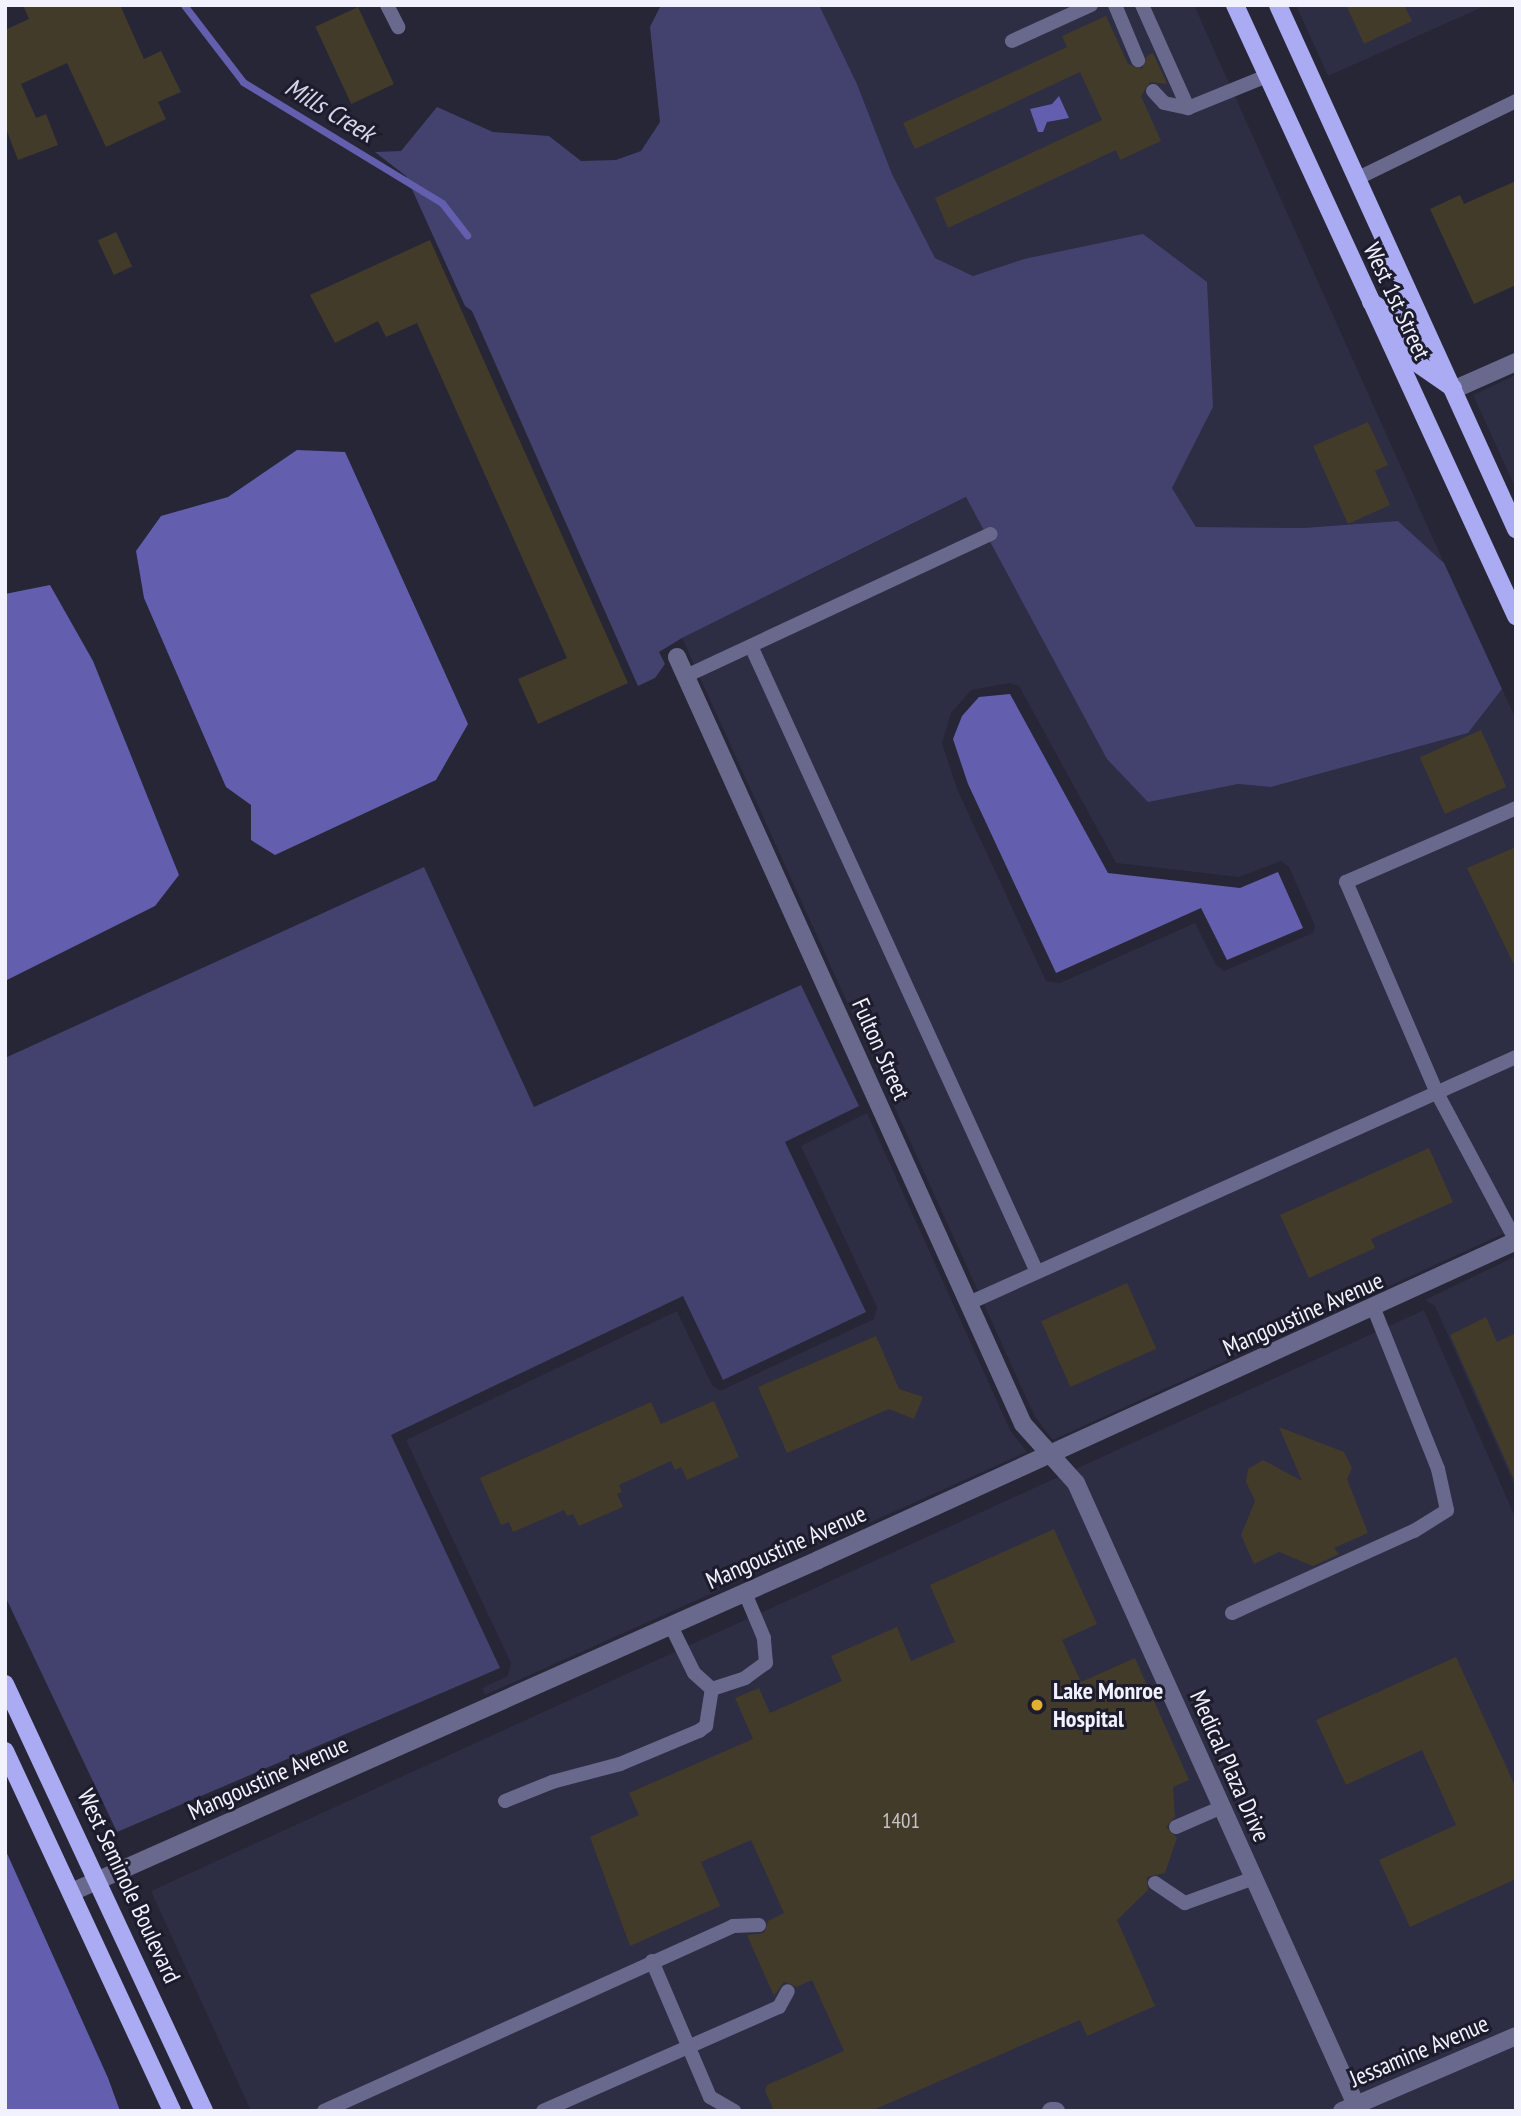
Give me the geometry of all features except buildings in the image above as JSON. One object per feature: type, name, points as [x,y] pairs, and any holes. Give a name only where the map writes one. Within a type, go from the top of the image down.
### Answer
[{"type":"main road","name":"West 1st Street","points":[[1235,5],[1516,616]]},
{"type":"main road","name":"West 1st Street","points":[[1278,5],[1455,389],[1516,530]]},
{"type":"main road","points":[[1371,302],[1397,319],[1417,363],[1455,389]]},
{"type":"main road","name":"West Seminole Boulevard","points":[[5,1684],[100,1879],[204,2111]]},
{"type":"main road","points":[[5,1751],[74,1891],[173,2111]]},
{"type":"street","points":[[1455,389],[1516,362]]},
{"type":"street","name":"Fulton Street","points":[[677,657],[1023,1424],[1047,1456]]},
{"type":"street","name":"Mangoustine Avenue","points":[[74,1891],[745,1593],[1374,1309],[1516,1241]]},
{"type":"street","name":"Medical Plaza Drive","points":[[1047,1456],[1076,1483],[1254,1878],[1349,2108]]},
{"type":"street","name":"Jessamine Avenue","points":[[1349,2108],[1516,2036]]},
{"type":"lane","points":[[387,5],[398,27]]},
{"type":"lane","points":[[1013,41],[1091,5]]},
{"type":"lane","points":[[1115,5],[1138,60]]},
{"type":"lane","points":[[1142,5],[1188,108]]},
{"type":"lane","points":[[1153,91],[1164,103],[1188,108],[1267,76]]},
{"type":"lane","points":[[1356,179],[1516,101]]},
{"type":"lane","points":[[686,676],[991,534]]},
{"type":"lane","points":[[751,646],[1037,1272]]},
{"type":"lane","points":[[1516,808],[1346,882],[1437,1093],[1516,1241]]},
{"type":"lane","points":[[969,1303],[1516,1057]]},
{"type":"lane","points":[[1231,1613],[1414,1531],[1447,1510],[1438,1469],[1374,1309]]},
{"type":"lane","points":[[712,1689],[745,1678],[766,1663],[764,1638],[745,1593]]},
{"type":"lane","points":[[671,1626],[694,1672],[712,1689]]},
{"type":"lane","points":[[505,1801],[552,1782],[620,1764],[699,1731],[706,1726],[712,1689]]},
{"type":"lane","points":[[1176,1827],[1222,1807]]},
{"type":"lane","points":[[1155,1883],[1185,1903],[1254,1878]]},
{"type":"lane","points":[[324,2111],[740,1923],[759,1925]]},
{"type":"lane","points":[[652,1961],[690,2045],[710,2098],[734,2111]]},
{"type":"lane","points":[[543,2111],[779,2007],[788,1991]]},
{"type":"shaded area","points":[[661,5],[819,5],[857,84],[892,174],[935,258],[973,276],[1024,259],[1143,234],[1207,282],[1213,407],[1172,488],[1196,527],[1303,528],[1398,521],[1444,563],[1502,689],[1468,733],[1271,787],[1238,784],[1148,802],[1107,759],[966,497],[682,638],[659,652],[665,664],[655,678],[638,686],[472,311],[465,306],[406,176],[375,152],[401,151],[437,107],[493,132],[549,136],[581,161],[616,160],[641,151],[660,122],[650,27]]},
{"type":"shaded area","points":[[819,5],[1194,5],[1444,563],[1398,521],[1303,528],[1196,527],[1172,488],[1213,407],[1024,259],[973,276],[935,258],[892,174],[857,84]]},
{"type":"shaded area","points":[[1296,5],[1487,5],[1328,76]]},
{"type":"shaded area","points":[[1059,96],[1069,118],[1047,122],[1043,132],[1038,132],[1030,109],[1052,104]]},
{"type":"shaded area","points":[[1516,375],[1516,489],[1473,395]]},
{"type":"shaded area","points":[[297,450],[345,452],[468,724],[436,780],[275,855],[251,840],[251,805],[226,787],[144,598],[136,551],[161,516],[228,497]]},
{"type":"shaded area","points":[[967,497],[1107,758],[1148,801],[1238,784],[1271,787],[1468,733],[1502,689],[1516,719],[1516,1228],[1053,1440],[1035,1417],[682,638]],"holes":[[[1010,683],[1019,686],[1116,863],[1239,877],[1281,861],[1289,867],[1315,926],[1313,933],[1224,971],[1216,965],[1195,923],[1060,983],[1046,981],[957,789],[942,743],[951,713],[971,690]]]},
{"type":"shaded area","points":[[50,585],[93,661],[179,875],[155,906],[5,981],[5,594]]},
{"type":"shaded area","points":[[1010,694],[1108,873],[1240,888],[1278,872],[1303,928],[1227,960],[1201,908],[1056,973],[968,784],[953,739],[962,716],[979,697]]},
{"type":"shaded area","points":[[424,867],[534,1107],[801,985],[859,1106],[785,1142],[866,1312],[723,1380],[683,1296],[391,1435],[500,1668],[117,1832],[5,1596],[5,1058]]},
{"type":"shaded area","points":[[867,1113],[1010,1430],[1027,1452],[485,1695],[482,1688],[508,1676],[511,1663],[406,1440],[677,1311],[712,1385],[720,1391],[874,1319],[877,1307],[801,1146]]},
{"type":"shaded area","points":[[1516,1256],[1516,1489],[1435,1306],[1425,1300]]},
{"type":"shaded area","name":"Lake Monroe Hospital","points":[[1424,1310],[1516,1519],[1516,2111],[251,2111],[151,1891]]},
{"type":"shaded area","points":[[5,1849],[108,2078],[120,2111],[5,2111]]},
{"type":"waterway","name":"Mills Creek","points":[[184,5],[243,82],[442,203],[467,235]]},
{"type":"place","name":"Lake Monroe Hospital","points":[[1037,1705]]}]
